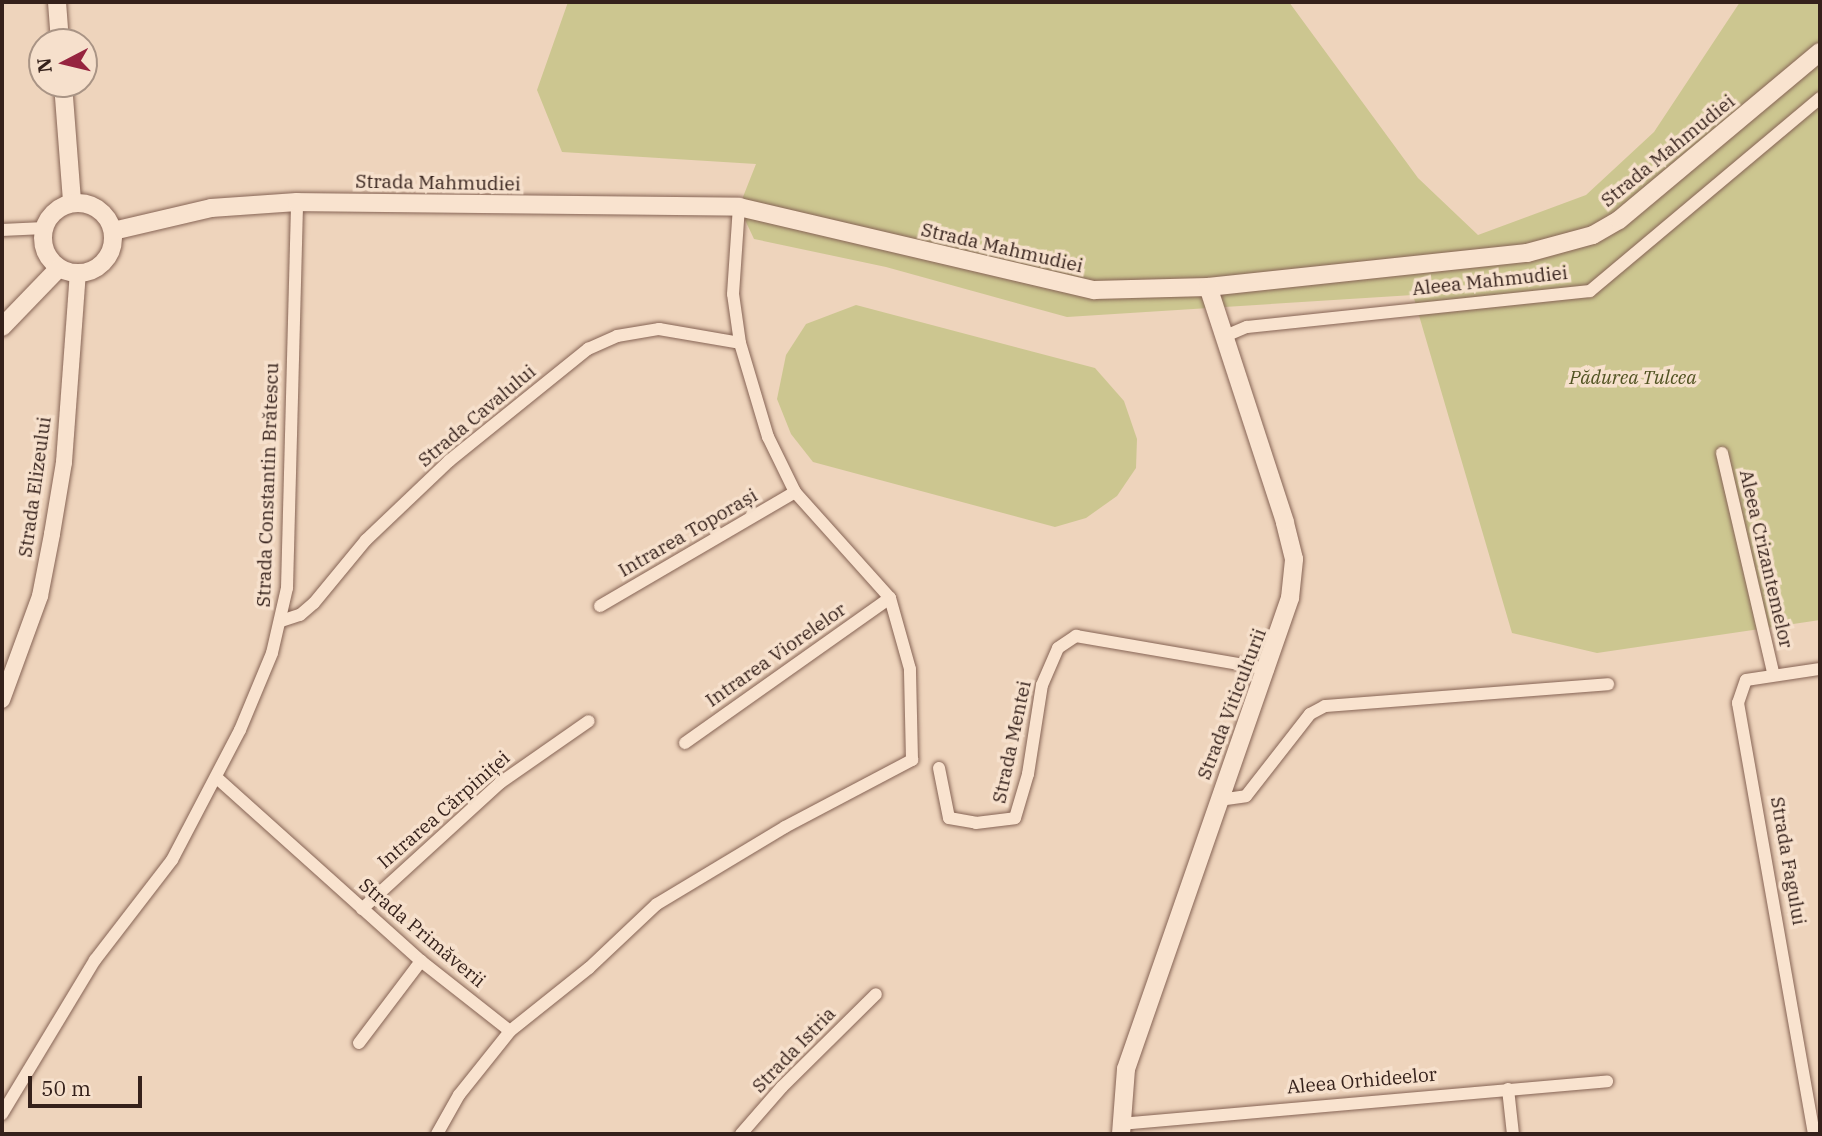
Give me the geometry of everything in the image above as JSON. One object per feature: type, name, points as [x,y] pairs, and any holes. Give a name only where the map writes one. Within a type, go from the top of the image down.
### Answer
[{"type":"main road","points":[[57,2],[59,28]]},
{"type":"main road","name":"Strada Mahmudiei","points":[[113,231],[211,208],[297,202],[738,207],[1094,290],[1208,287],[1527,253],[1593,235],[1619,220],[1820,52]]},
{"type":"main road","points":[[64,98],[72,202]]},
{"type":"main road","points":[[72,202],[94,206],[113,231],[109,255],[101,265],[78,274],[59,268],[45,251],[44,228],[54,211],[72,202]]},
{"type":"main road","points":[[2,327],[59,268]]},
{"type":"main road","name":"Strada Viticulturii","points":[[1121,1129],[1126,1069],[1219,800],[1268,669],[1290,598],[1294,559],[1208,287]]},
{"type":"street","name":"Aleea Mahmudiei","points":[[1223,337],[1261,325],[1590,290],[1820,98]]},
{"type":"street","name":"Strada Constantin Brătescu","points":[[2,1114],[95,960],[172,860],[240,730],[281,621],[287,587],[297,202]]},
{"type":"street","points":[[437,1134],[459,1095],[510,1031],[589,968],[657,904],[785,827],[912,760],[910,669],[890,598],[795,492],[768,437],[740,343],[733,294],[738,207]]},
{"type":"street","points":[[2,230],[44,228]]},
{"type":"street","name":"Strada Elizeului","points":[[2,700],[36,609],[52,534],[64,462],[78,274]]},
{"type":"street","name":"Strada Cavalului","points":[[281,621],[300,615],[314,603],[366,540],[449,461],[588,349],[617,336],[659,330],[740,343]]},
{"type":"street","name":"Aleea Crizantemelor","points":[[1722,453],[1773,673]]},
{"type":"street","name":"Intrarea Toporași","points":[[600,606],[795,492]]},
{"type":"street","name":"Intrarea Viorelelor","points":[[685,743],[890,598]]},
{"type":"street","name":"Strada Mentei","points":[[939,768],[941,797],[949,818],[976,822],[1015,818],[1028,774],[1042,685],[1058,648],[1076,636],[1268,669]]},
{"type":"street","points":[[1773,673],[1820,669]]},
{"type":"street","name":"Strada Fagului","points":[[1773,673],[1746,680],[1738,702],[1814,1134]]},
{"type":"street","points":[[1219,800],[1246,796],[1310,714],[1325,706],[1608,684]]},
{"type":"street","name":"Intrarea Cărpiniței","points":[[362,909],[500,783],[589,721]]},
{"type":"street","name":"Strada Primăverii","points":[[217,778],[421,961],[510,1031]]},
{"type":"street","points":[[359,1043],[421,961]]},
{"type":"street","name":"Strada Istria","points":[[741,1134],[876,994]]},
{"type":"street","name":"Aleea Orhideelor","points":[[1121,1129],[1607,1081]]},
{"type":"street","points":[[1508,1089],[1513,1134]]},
{"type":"green space","name":"Pădurea Tulcea","points":[[568,2],[1289,2],[1418,178],[1478,235],[1586,195],[1654,132],[1740,2],[1820,2],[1820,620],[1597,653],[1512,633],[1413,295],[1067,317],[886,267],[754,239],[739,207],[756,164],[562,152],[537,90]]},
{"type":"green space","points":[[856,305],[1095,368],[1124,401],[1137,439],[1136,468],[1117,496],[1086,518],[1055,527],[813,462],[791,434],[777,399],[786,355],[806,324]]}]
